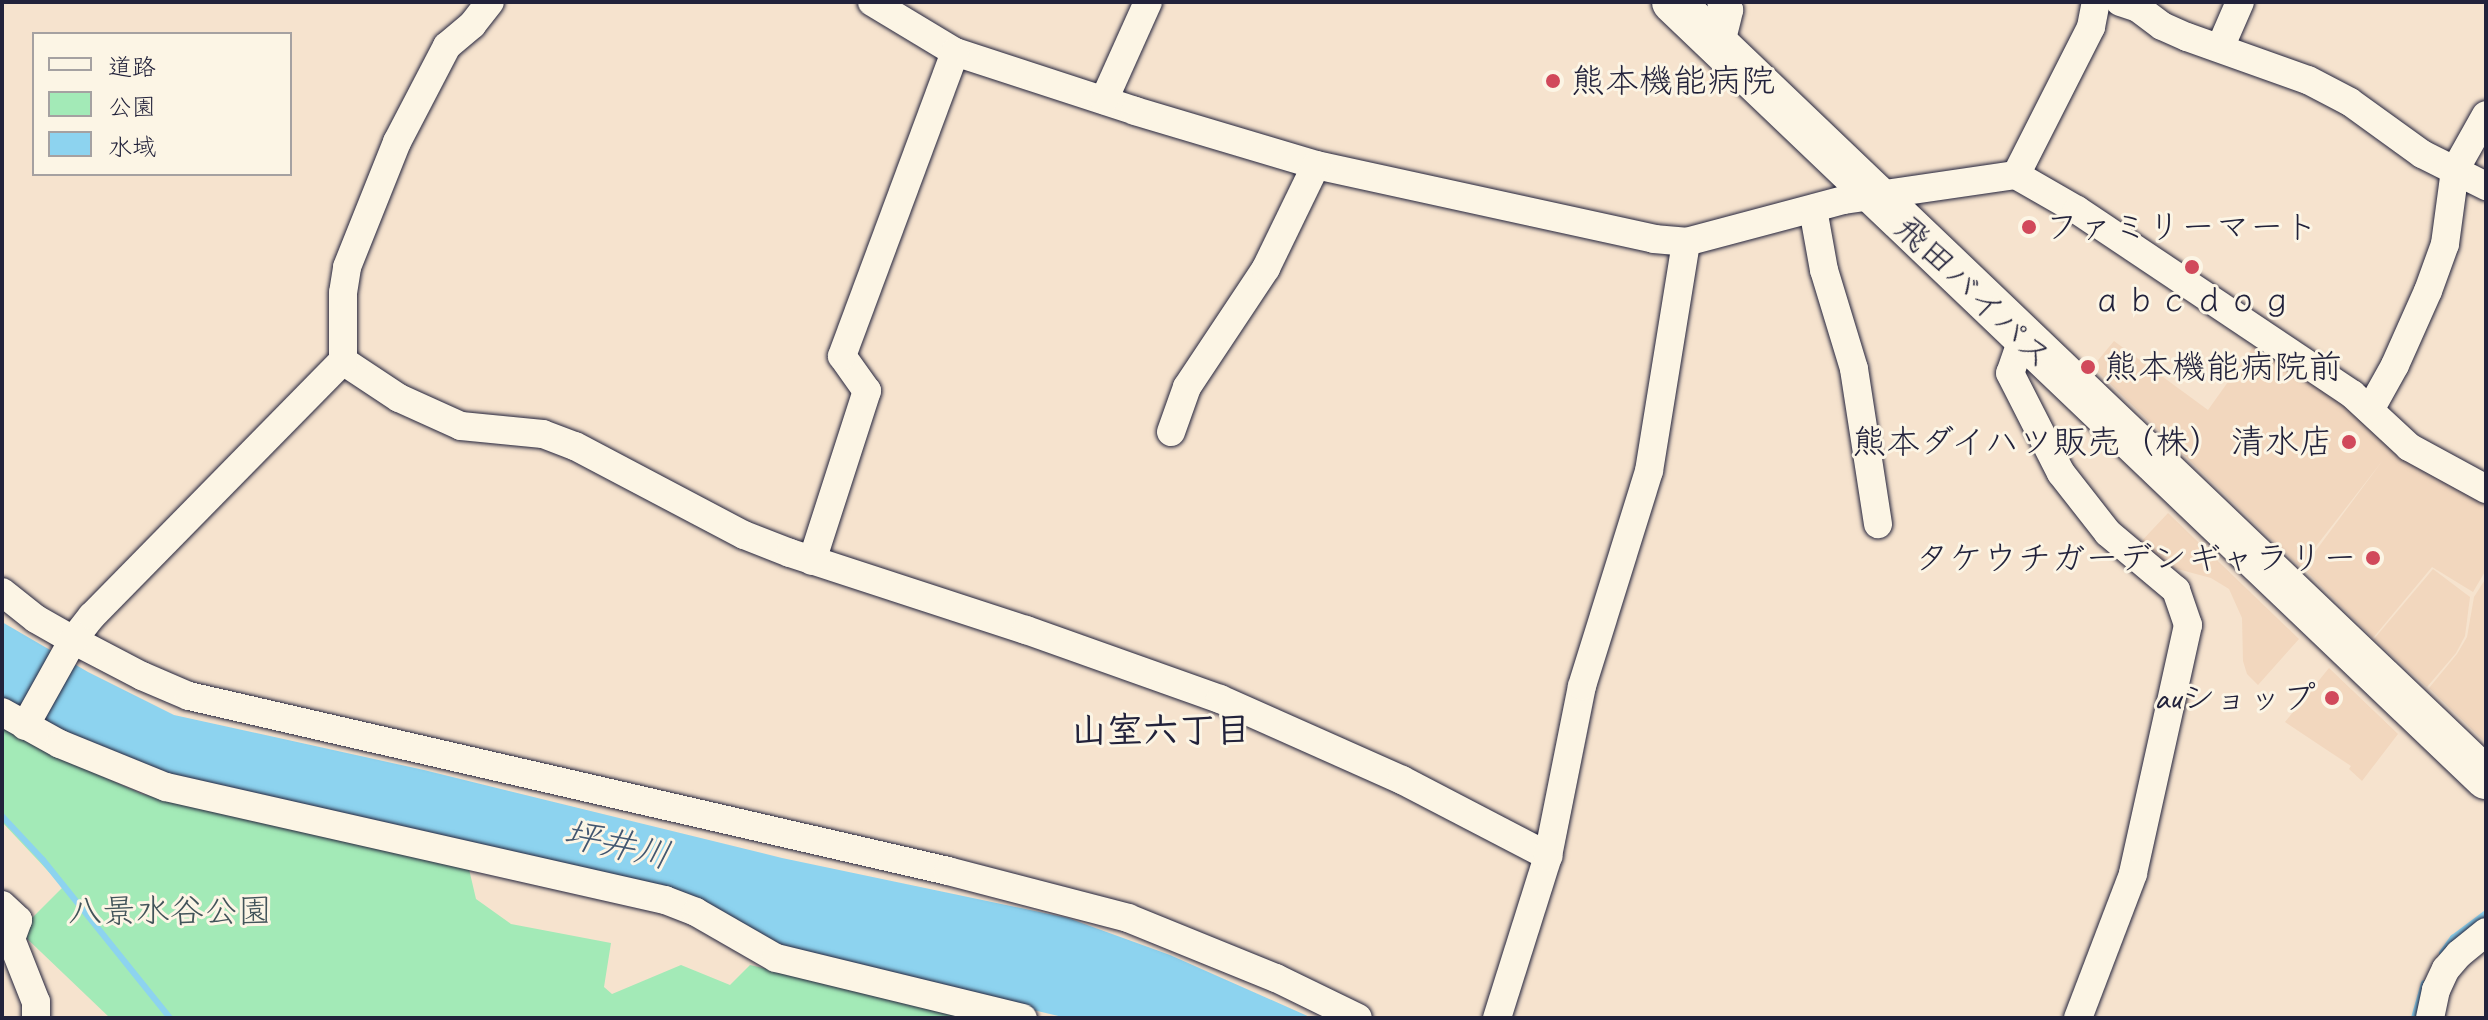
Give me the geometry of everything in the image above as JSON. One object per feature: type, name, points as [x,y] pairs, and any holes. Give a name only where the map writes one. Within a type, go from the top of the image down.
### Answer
[{"type":"highway","name":"飛田バイパス","points":[[1673,2],[2022,339],[2486,778]]},
{"type":"street","points":[[490,2],[472,25],[447,46],[397,142],[347,267],[343,361],[113,594],[71,644],[18,719],[60,744],[166,787],[665,900],[696,912],[776,958],[1023,1018]]},
{"type":"street","points":[[873,2],[955,52],[1104,100],[1316,165],[1636,236],[1686,242],[1844,200],[2016,175],[2077,210],[2246,322],[2370,410],[2409,447],[2486,489]]},
{"type":"street","points":[[1104,100],[1148,2]]},
{"type":"street","points":[[1720,47],[1729,10],[1721,2]]},
{"type":"street","points":[[2016,175],[2091,27],[2096,2]]},
{"type":"street","points":[[2120,2],[2138,8],[2162,26],[2308,80],[2350,102],[2422,154],[2486,186]]},
{"type":"street","points":[[2220,48],[2240,2]]},
{"type":"street","points":[[812,561],[867,391],[842,356],[955,52]]},
{"type":"street","points":[[2370,410],[2395,365],[2445,244],[2455,170],[2486,115]]},
{"type":"street","points":[[1171,432],[1187,387],[1266,268],[1316,165]]},
{"type":"street","points":[[1813,209],[1824,270],[1854,369],[1878,524]]},
{"type":"street","points":[[1497,1018],[1548,856],[1582,686],[1649,471],[1686,242]]},
{"type":"street","points":[[2022,339],[2010,373],[2061,473],[2108,533],[2176,590],[2188,625],[2133,874],[2078,1018]]},
{"type":"street","points":[[343,361],[399,398],[461,426],[543,434],[575,446],[744,535],[812,561],[1026,630],[1220,699],[1402,780],[1548,856]]},
{"type":"street","points":[[2,592],[71,644],[189,696],[948,871],[1128,918],[1276,978],[1358,1018]]},
{"type":"street","points":[[2,905],[18,920],[11,939],[36,1002],[36,1018]]},
{"type":"street","points":[[2430,1018],[2436,990],[2446,969],[2486,932]]},
{"type":"shaded area","points":[[2114,341],[2208,410],[2255,344],[2486,499],[2486,570],[2473,592],[2432,567],[2373,638],[2303,568],[2383,460],[2300,567],[2098,372],[2094,365]]},
{"type":"shaded area","points":[[2168,513],[2299,639],[2258,685],[2247,674],[2243,661],[2242,618],[2229,589],[2211,578],[2151,562],[2136,547]]},
{"type":"shaded area","points":[[2433,569],[2470,597],[2465,636],[2456,653],[2427,687],[2374,639]]},
{"type":"shaded area","points":[[2486,578],[2486,743],[2429,688],[2467,637],[2474,597]]},
{"type":"shaded area","points":[[2329,668],[2398,734],[2362,781],[2349,769],[2351,766],[2285,722]]},
{"type":"green space","name":"八景水谷公園","points":[[2,723],[59,757],[142,794],[469,869],[476,899],[511,924],[611,943],[604,987],[612,994],[681,965],[730,985],[750,965],[973,1018],[110,1018],[19,931],[63,887],[2,822]]},
{"type":"water","name":"坪井川","points":[[2,622],[88,672],[174,715],[424,770],[782,858],[1068,918],[1170,955],[1312,1018],[1067,1018],[781,951],[692,902],[208,790],[113,759],[2,700]]},
{"type":"waterway","points":[[2,816],[43,860],[170,1018]]},
{"type":"waterway","points":[[2442,953],[2453,938],[2486,913]]},
{"type":"waterway","points":[[2414,1018],[2424,983]]},
{"type":"place","name":"熊本機能病院","points":[[1553,81]]},
{"type":"place","name":"ファミリーマート","points":[[2029,227]]},
{"type":"place","name":"ａｂｃｄｏｇ","points":[[2192,267]]},
{"type":"place","name":"熊本機能病院前","points":[[2088,367]]},
{"type":"place","name":"熊本ダイハツ販売（株） 清水店","points":[[2349,442]]},
{"type":"place","name":"タケウチガーデンギャラリー","points":[[2373,558]]},
{"type":"place","name":"auショップ","points":[[2332,698]]},
{"type":"district","name":"山室六丁目","points":[[1161,731]]}]
